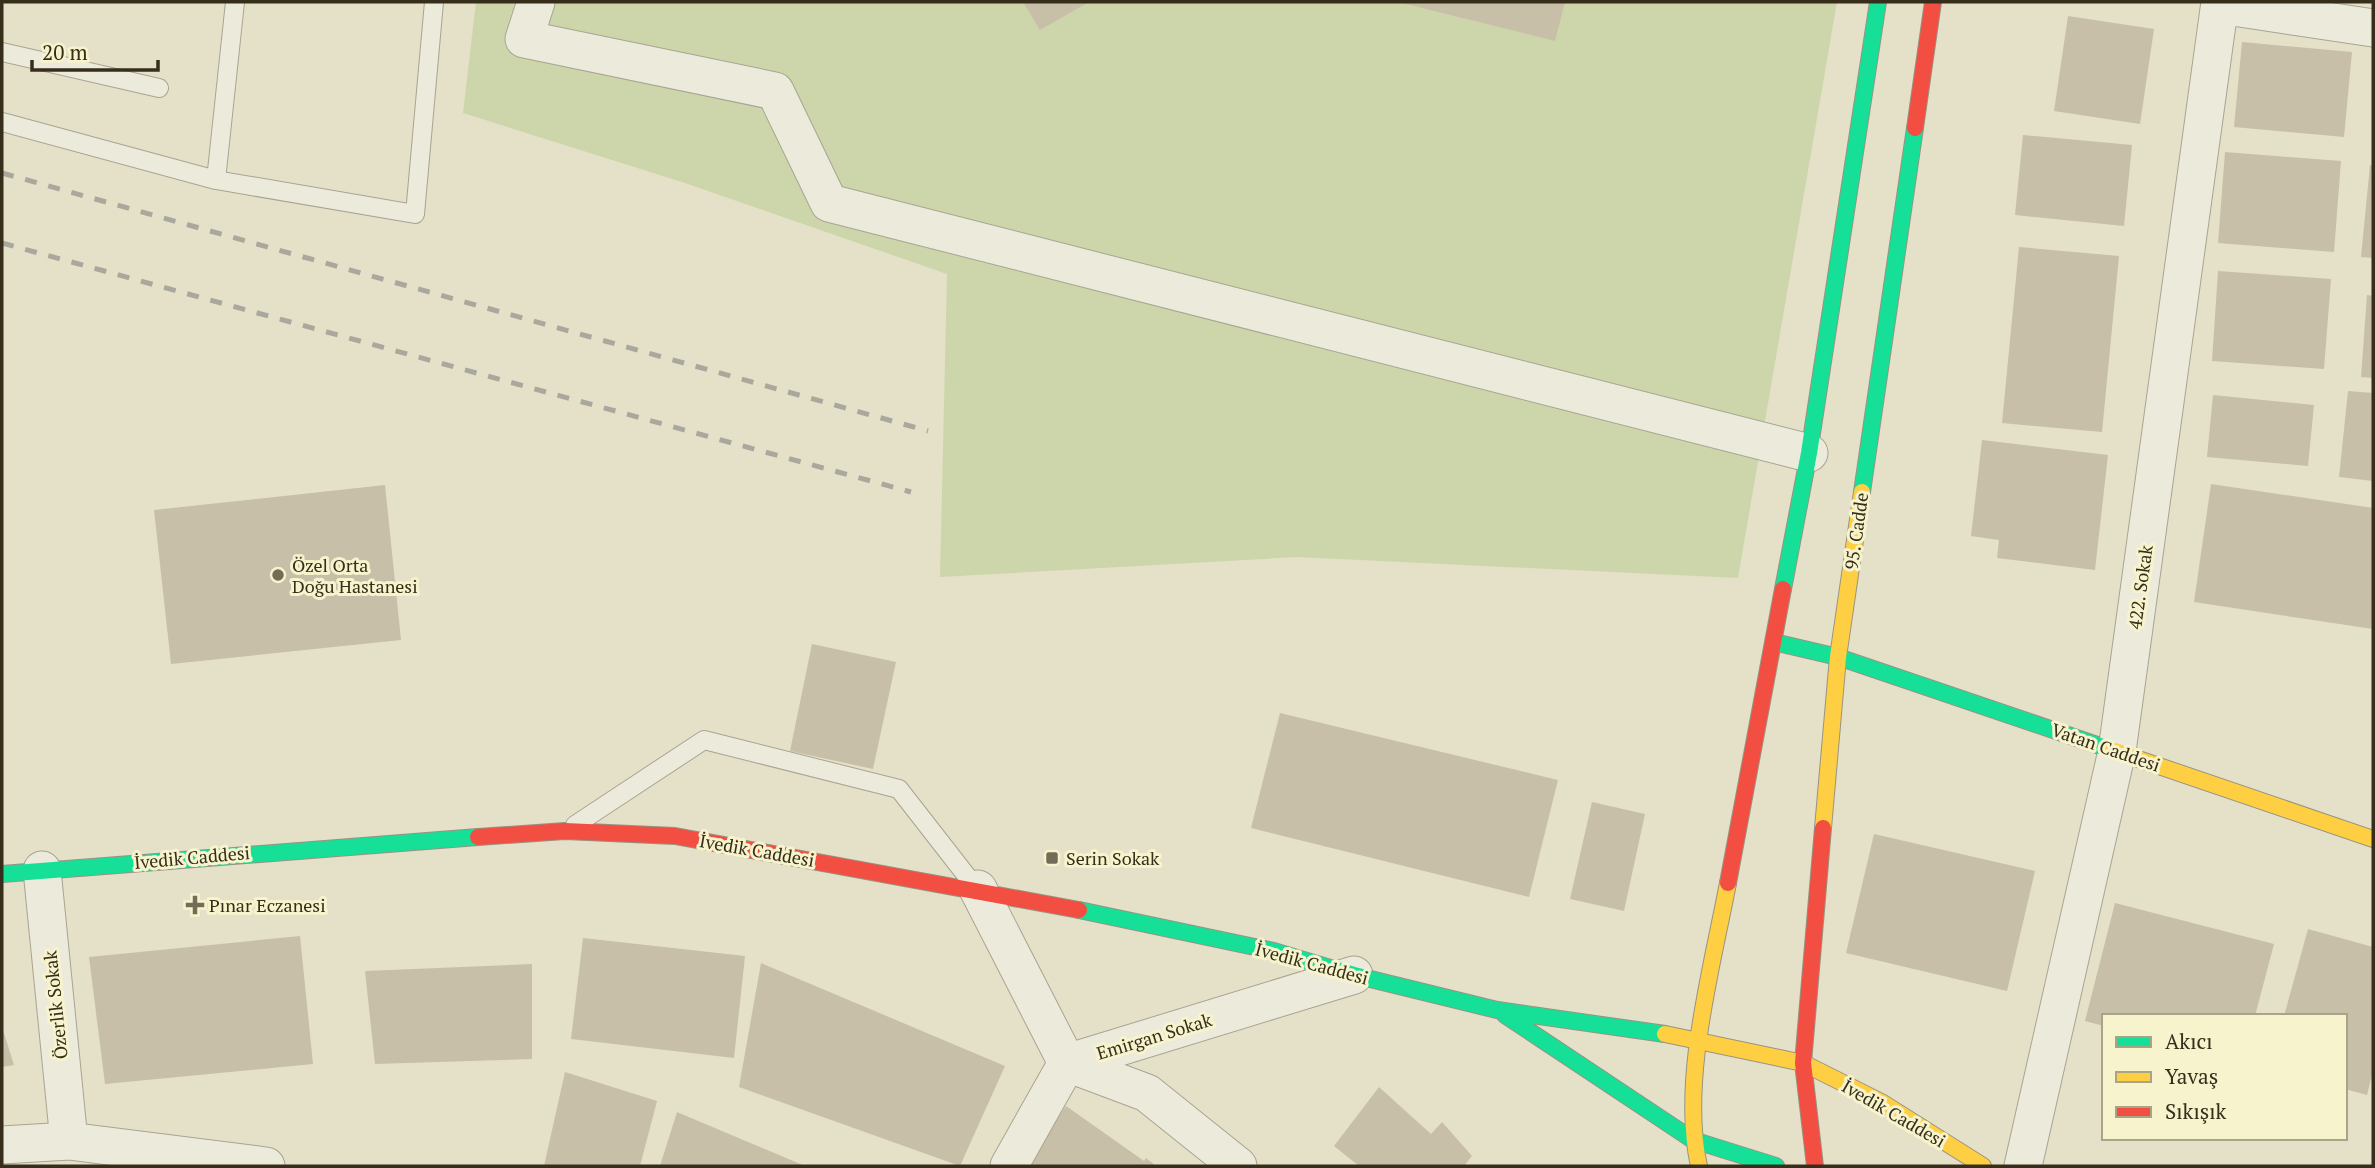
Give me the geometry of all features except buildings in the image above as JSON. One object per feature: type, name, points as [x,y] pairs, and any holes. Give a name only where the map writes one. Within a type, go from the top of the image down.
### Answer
[{"type":"main road","points":[[1699,1166],[1693,1140],[1698,1039],[1809,453],[1878,2]]},
{"type":"main road","name":"95. Cadde","points":[[1802,1063],[1838,657],[1933,2]]},
{"type":"main road","name":"Vatan Caddesi","points":[[1774,642],[1838,657],[2373,839]]},
{"type":"main road","name":"İvedik Caddesi","points":[[2,874],[565,831],[675,836],[978,889],[1274,951],[1354,975],[1497,1010],[1698,1039],[1802,1063],[1883,1103],[1983,1166]]},
{"type":"main road","name":"İvedik Caddesi","points":[[1497,1010],[1693,1140],[1776,1166]]},
{"type":"main road","points":[[1802,1063],[1815,1166]]},
{"type":"street","points":[[536,2],[524,39],[775,91],[829,203],[1809,453]]},
{"type":"street","points":[[2220,3],[2373,28]]},
{"type":"street","name":"422. Sokak","points":[[2023,1166],[2117,751],[2220,3]]},
{"type":"street","name":"Özerlik Sokak","points":[[42,870],[69,1141]]},
{"type":"street","points":[[978,889],[1067,1063],[1147,1093],[1238,1166]]},
{"type":"street","name":"Emirgan Sokak","points":[[1067,1063],[1354,975]]},
{"type":"street","points":[[1009,1166],[1067,1063]]},
{"type":"street","points":[[2,1145],[69,1141],[266,1166]]},
{"type":"lane","points":[[216,180],[235,2]]},
{"type":"lane","points":[[2,122],[216,180],[415,214],[434,2]]},
{"type":"lane","points":[[2,52],[159,88]]},
{"type":"lane","points":[[565,831],[704,740],[899,789],[978,889]]},
{"type":"green space","points":[[476,2],[1837,2],[1738,578],[1297,557],[940,577],[947,274],[685,183],[463,113]]},
{"type":"railway","points":[[2,173],[928,431]]},
{"type":"railway","points":[[2,243],[911,492]]},
{"type":"traffic: fast","points":[[1783,589],[1809,453],[1878,2]]},
{"type":"traffic: fast","points":[[1862,492],[1915,128]]},
{"type":"traffic: fast","points":[[1774,642],[1838,657],[2109,749]]},
{"type":"traffic: fast","points":[[2,874],[478,837]]},
{"type":"traffic: fast","points":[[1079,910],[1274,951],[1354,975],[1497,1010],[1665,1034]]},
{"type":"traffic: fast","points":[[1505,1015],[1693,1140],[1776,1166]]},
{"type":"traffic: slow","points":[[1823,828],[1838,657],[1862,492]]},
{"type":"traffic: slow","points":[[2109,749],[2373,839]]},
{"type":"traffic: slow","points":[[1699,1166],[1694,1133],[1696,1062],[1700,1025],[1728,883]]},
{"type":"traffic: slow","points":[[1665,1034],[1803,1063],[1883,1103],[1983,1166]]},
{"type":"traffic: jam","points":[[1915,128],[1933,2]]},
{"type":"traffic: jam","points":[[1728,883],[1783,589]]},
{"type":"traffic: jam","points":[[1815,1166],[1803,1063],[1823,828]]},
{"type":"traffic: jam","points":[[478,837],[565,831],[675,836],[1079,910]]},
{"type":"place","name":"Özel Orta Doğu Hastanesi","points":[[278,575]]},
{"type":"place","name":"Serin Sokak","points":[[1052,858]]},
{"type":"place","name":"Pınar Eczanesi","points":[[195,905]]}]
